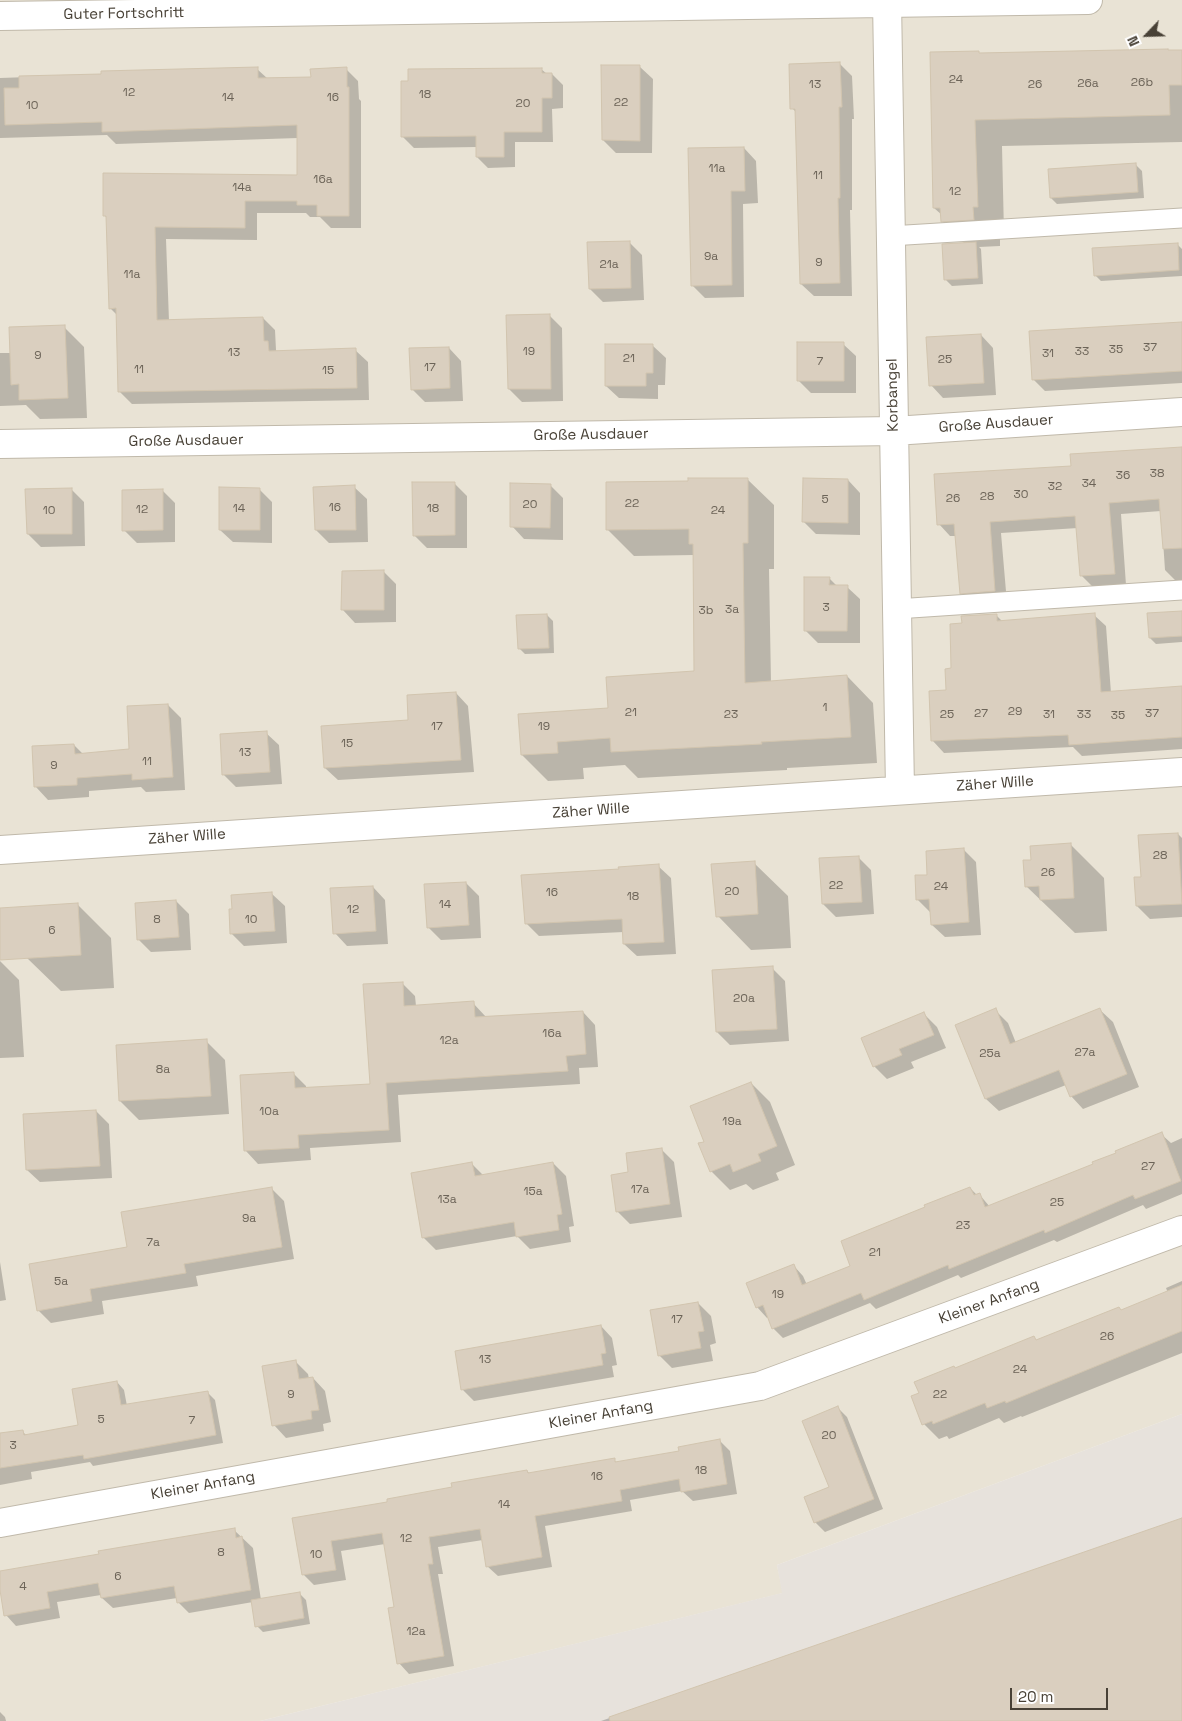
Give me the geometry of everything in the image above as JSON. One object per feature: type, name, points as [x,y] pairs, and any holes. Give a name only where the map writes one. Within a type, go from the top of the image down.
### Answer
[{"type":"street","name":"Guter Fortschritt","points":[[0,16],[1088,0]]},
{"type":"street","name":"Korbangel","points":[[887,2],[900,790]]},
{"type":"street","name":"Große Ausdauer","points":[[0,444],[894,431],[1182,412]]},
{"type":"street","name":"Zäher Wille","points":[[0,850],[1182,772]]},
{"type":"street","name":"Kleiner Anfang","points":[[0,1523],[760,1386],[1182,1230]]},
{"type":"lane","points":[[890,236],[1182,218]]},
{"type":"lane","points":[[896,609],[1182,590]]},
{"type":"shaded area","points":[[0,0],[1182,0],[1182,1414],[777,1565],[783,1593],[260,1721],[0,1721]]},
{"type":"shaded area","points":[[1182,1414],[1182,1721],[260,1721],[782,1593],[777,1565]]},
{"type":"building","points":[[1182,50],[1182,85],[1169,85],[1170,115],[975,120],[978,207],[973,207],[974,220],[941,222],[940,208],[933,208],[930,52],[979,51],[979,53]]},
{"type":"building","points":[[840,62],[842,107],[839,107],[840,198],[838,198],[840,283],[800,284],[795,109],[790,109],[789,64]]},
{"type":"building","points":[[601,65],[640,65],[640,141],[602,140]]},
{"type":"building","points":[[258,67],[258,78],[311,77],[310,69],[347,67],[347,87],[349,87],[349,216],[317,216],[317,205],[297,205],[297,201],[245,201],[245,228],[155,227],[157,320],[263,317],[264,341],[268,341],[269,351],[356,348],[357,388],[118,392],[116,308],[109,309],[106,216],[103,216],[103,173],[297,175],[297,125],[102,132],[102,122],[5,125],[4,88],[19,88],[19,76],[101,74],[101,71]]},
{"type":"building","points":[[542,68],[542,73],[552,73],[552,98],[542,98],[542,132],[504,132],[504,157],[476,157],[476,136],[401,137],[401,81],[408,81],[408,69]]},
{"type":"building","points":[[744,147],[745,191],[731,191],[732,285],[691,286],[688,148]]},
{"type":"building","points":[[1136,163],[1138,192],[1050,198],[1048,169]]},
{"type":"building","points":[[630,241],[631,288],[589,289],[587,242]]},
{"type":"building","points":[[976,242],[978,278],[944,280],[942,244]]},
{"type":"building","points":[[1178,243],[1179,270],[1094,276],[1092,248]]},
{"type":"building","points":[[550,314],[551,389],[508,389],[506,315]]},
{"type":"building","points":[[1182,322],[1182,371],[1032,380],[1029,331]]},
{"type":"building","points":[[65,325],[68,398],[19,400],[19,384],[11,385],[9,327]]},
{"type":"building","points":[[981,334],[984,383],[929,386],[926,337]]},
{"type":"building","points":[[797,342],[844,342],[844,381],[797,381]]},
{"type":"building","points":[[605,344],[653,344],[653,373],[646,373],[646,386],[605,386]]},
{"type":"building","points":[[449,347],[450,388],[411,390],[409,348]]},
{"type":"building","points":[[1182,447],[1182,548],[1163,549],[1159,499],[1109,503],[1115,574],[1080,576],[1075,516],[990,522],[995,591],[960,594],[954,524],[937,525],[934,474],[1071,466],[1070,454]]},
{"type":"building","points":[[688,478],[748,478],[748,543],[743,543],[745,683],[847,675],[851,737],[611,752],[610,738],[557,742],[558,753],[521,755],[518,714],[608,708],[606,677],[694,671],[693,544],[689,544],[689,529],[606,530],[606,482],[688,481]]},
{"type":"building","points":[[803,478],[848,479],[848,523],[802,522]]},
{"type":"building","points":[[412,482],[455,482],[455,535],[413,536]]},
{"type":"building","points":[[510,483],[551,484],[550,528],[510,527]]},
{"type":"building","points":[[355,485],[356,530],[315,530],[313,487]]},
{"type":"building","points":[[219,487],[260,488],[260,530],[219,530]]},
{"type":"building","points":[[72,488],[72,534],[27,534],[25,489]]},
{"type":"building","points":[[163,489],[163,530],[122,531],[122,490]]},
{"type":"building","points":[[384,570],[384,610],[341,610],[342,571]]},
{"type":"building","points":[[804,577],[830,577],[829,585],[848,585],[847,631],[804,631]]},
{"type":"building","points":[[1182,611],[1182,636],[1149,638],[1147,613]]},
{"type":"building","points":[[1095,613],[1101,692],[1182,686],[1182,737],[1069,745],[1068,735],[931,741],[929,691],[946,690],[945,669],[951,668],[950,624],[962,623],[961,616],[997,614],[997,621]]},
{"type":"building","points":[[547,614],[549,648],[518,649],[516,615]]},
{"type":"building","points":[[456,692],[461,760],[324,768],[321,726],[408,720],[407,695]]},
{"type":"building","points":[[168,704],[173,777],[132,780],[132,774],[77,778],[77,785],[34,787],[32,746],[74,744],[75,754],[129,749],[127,706]]},
{"type":"building","points":[[267,731],[270,772],[222,775],[220,734]]},
{"type":"building","points":[[1178,833],[1182,904],[1136,906],[1134,877],[1141,877],[1138,835]]},
{"type":"building","points":[[1071,843],[1074,898],[1040,900],[1039,886],[1025,887],[1023,860],[1031,860],[1030,846]]},
{"type":"building","points":[[964,848],[969,922],[931,925],[929,899],[916,900],[915,875],[927,875],[926,851]]},
{"type":"building","points":[[859,856],[862,902],[822,904],[819,858]]},
{"type":"building","points":[[755,861],[758,914],[716,917],[711,864]]},
{"type":"building","points":[[659,864],[664,942],[623,944],[622,919],[525,924],[521,875],[619,869],[618,867]]},
{"type":"building","points":[[466,882],[469,925],[427,928],[424,884]]},
{"type":"building","points":[[373,886],[376,931],[333,934],[330,888]]},
{"type":"building","points":[[272,892],[275,931],[230,934],[229,909],[232,909],[231,895]]},
{"type":"building","points":[[176,900],[179,937],[137,940],[135,903]]},
{"type":"building","points":[[78,903],[81,955],[0,960],[0,908]]},
{"type":"building","points":[[773,966],[777,1029],[716,1032],[712,970]]},
{"type":"building","points":[[403,982],[404,1006],[474,1001],[475,1017],[583,1011],[586,1054],[566,1056],[568,1071],[386,1083],[389,1130],[298,1135],[299,1148],[244,1151],[240,1075],[294,1072],[295,1088],[370,1084],[363,984]]},
{"type":"building","points":[[996,1008],[1010,1044],[1100,1008],[1127,1074],[1070,1097],[1059,1070],[985,1099],[955,1025]]},
{"type":"building","points":[[924,1012],[934,1035],[899,1049],[902,1055],[873,1067],[861,1038]]},
{"type":"building","points":[[207,1039],[211,1096],[119,1101],[116,1045]]},
{"type":"building","points":[[751,1082],[777,1146],[758,1154],[761,1161],[733,1172],[730,1164],[710,1172],[698,1143],[704,1142],[690,1106]]},
{"type":"building","points":[[96,1110],[100,1166],[26,1170],[23,1114]]},
{"type":"building","points":[[1162,1132],[1181,1181],[1135,1199],[1133,1195],[1045,1233],[1044,1230],[949,1269],[948,1265],[864,1300],[861,1293],[772,1329],[763,1305],[756,1308],[746,1283],[794,1264],[802,1285],[850,1266],[841,1241],[925,1207],[924,1205],[970,1187],[974,1195],[980,1193],[985,1207],[1093,1164],[1092,1162],[1116,1153],[1115,1151]]},
{"type":"building","points":[[662,1148],[670,1204],[616,1212],[611,1175],[628,1172],[626,1153]]},
{"type":"building","points":[[472,1162],[475,1176],[553,1162],[562,1214],[557,1215],[559,1230],[516,1237],[514,1222],[422,1238],[411,1173]]},
{"type":"building","points":[[272,1187],[282,1247],[184,1264],[186,1273],[90,1289],[92,1301],[37,1311],[29,1264],[127,1247],[121,1212]]},
{"type":"building","points":[[1182,1285],[1182,1331],[1006,1403],[1005,1401],[987,1408],[985,1403],[933,1424],[932,1421],[922,1425],[911,1396],[919,1393],[914,1382],[954,1366],[955,1368],[1034,1336],[1036,1340],[1119,1307],[1121,1310]]},
{"type":"building","points":[[698,1302],[704,1331],[698,1332],[701,1348],[658,1356],[650,1310]]},
{"type":"building","points":[[601,1325],[606,1353],[601,1354],[603,1365],[461,1390],[455,1351]]},
{"type":"building","points":[[296,1360],[299,1379],[313,1377],[319,1410],[311,1411],[312,1419],[272,1426],[262,1366]]},
{"type":"building","points":[[117,1381],[121,1405],[208,1391],[216,1435],[84,1459],[83,1455],[0,1468],[0,1433],[23,1430],[24,1435],[78,1425],[72,1389]]},
{"type":"building","points":[[838,1406],[874,1499],[814,1523],[804,1497],[829,1487],[802,1421]]},
{"type":"building","points":[[720,1439],[727,1484],[681,1492],[679,1479],[620,1490],[622,1501],[535,1516],[542,1557],[486,1567],[480,1529],[429,1537],[433,1564],[428,1564],[444,1656],[397,1664],[388,1608],[394,1607],[382,1533],[331,1541],[336,1570],[302,1575],[292,1518],[387,1502],[387,1499],[452,1487],[451,1483],[527,1470],[528,1473],[615,1458],[615,1462],[679,1451],[678,1447]]},
{"type":"building","points":[[1182,1518],[1182,1721],[610,1721],[609,1717]]},
{"type":"building","points":[[235,1528],[236,1538],[242,1536],[251,1590],[177,1603],[174,1586],[101,1598],[98,1583],[47,1592],[50,1608],[4,1616],[0,1590],[0,1571],[99,1554],[98,1551]]},
{"type":"building","points":[[300,1592],[304,1618],[255,1627],[251,1600]]}]
